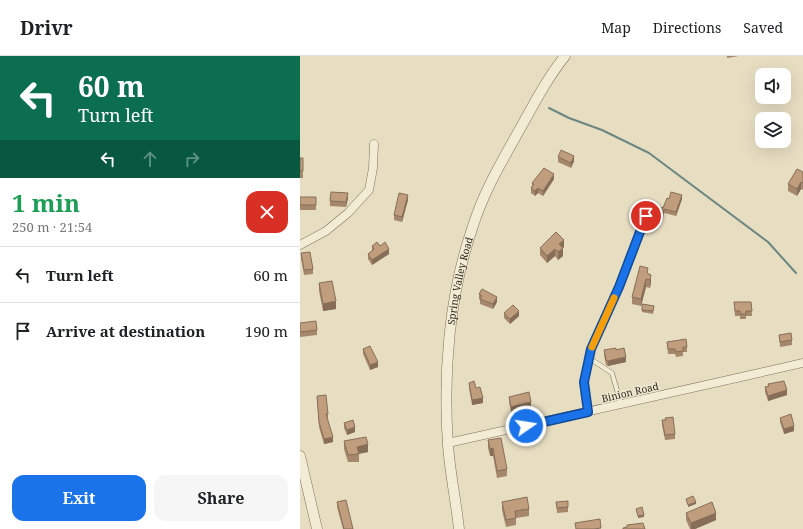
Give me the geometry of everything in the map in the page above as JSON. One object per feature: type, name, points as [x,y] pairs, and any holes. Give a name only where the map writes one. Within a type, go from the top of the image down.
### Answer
[{"type":"street","name":"Spring Valley Road","points":[[459,529],[452,488],[448,443],[448,350],[461,267],[472,228],[491,181],[539,93],[565,56]]},
{"type":"street","points":[[300,245],[326,231],[348,213],[369,190],[373,168],[374,144]]},
{"type":"street","name":"Binion Road","points":[[448,443],[803,363]]},
{"type":"street","points":[[300,456],[304,490],[317,529]]},
{"type":"lane","points":[[588,412],[584,382],[589,358],[600,327],[619,287],[646,216]]},
{"type":"lane","points":[[589,358],[612,373],[621,404]]},
{"type":"building","points":[[561,150],[574,156],[571,163],[558,157]]},
{"type":"building","points":[[300,158],[303,158],[303,171],[300,171]]},
{"type":"building","points":[[544,168],[554,174],[543,191],[538,188],[535,191],[531,188],[534,184],[532,183]]},
{"type":"building","points":[[797,169],[803,172],[803,183],[801,182],[797,189],[788,184]]},
{"type":"building","points":[[331,192],[348,193],[346,202],[330,201]]},
{"type":"building","points":[[671,192],[682,195],[676,212],[664,209],[663,214],[657,213],[658,207],[663,208],[667,198],[669,199]]},
{"type":"building","points":[[399,193],[408,195],[402,217],[394,215]]},
{"type":"building","points":[[300,197],[316,197],[316,205],[300,205]]},
{"type":"building","points":[[556,232],[564,240],[559,244],[563,248],[558,252],[555,249],[547,256],[540,248]]},
{"type":"building","points":[[377,242],[380,246],[385,242],[389,249],[372,260],[368,254],[374,249],[372,246]]},
{"type":"building","points":[[310,252],[313,269],[304,270],[301,253]]},
{"type":"building","points":[[640,266],[648,268],[647,273],[651,275],[650,280],[646,279],[641,299],[632,297]]},
{"type":"building","points":[[332,281],[336,301],[323,304],[319,283]]},
{"type":"building","points":[[482,289],[497,297],[493,304],[480,299],[482,296],[479,294]]},
{"type":"building","points":[[734,302],[751,302],[752,311],[746,311],[746,314],[740,314],[740,311],[735,311]]},
{"type":"building","points":[[642,304],[654,306],[653,311],[642,310]]},
{"type":"building","points":[[513,305],[519,311],[510,319],[504,313]]},
{"type":"building","points":[[316,321],[317,330],[300,332],[300,323]]},
{"type":"building","points":[[791,333],[792,340],[780,342],[779,335]]},
{"type":"building","points":[[686,339],[687,347],[683,347],[683,351],[676,352],[675,349],[668,349],[667,342]]},
{"type":"building","points":[[370,346],[378,362],[370,365],[363,349]]},
{"type":"building","points":[[616,348],[616,350],[624,348],[626,357],[608,361],[606,360],[604,350]]},
{"type":"building","points":[[474,381],[476,388],[480,387],[483,398],[472,400],[469,383]]},
{"type":"building","points":[[784,381],[787,390],[768,396],[765,387],[769,386],[768,384]]},
{"type":"building","points":[[529,392],[531,402],[511,407],[509,397]]},
{"type":"building","points":[[326,395],[328,414],[326,414],[333,437],[324,439],[319,422],[317,396]]},
{"type":"building","points":[[791,414],[794,426],[784,429],[780,418]]},
{"type":"building","points":[[673,417],[675,434],[665,435],[662,420]]},
{"type":"building","points":[[353,420],[355,427],[347,430],[344,423]]},
{"type":"building","points":[[366,437],[368,444],[357,447],[359,454],[348,455],[344,441]]},
{"type":"building","points":[[501,438],[507,469],[497,471],[493,448],[490,449],[488,440]]},
{"type":"building","points":[[693,496],[696,502],[688,505],[686,499]]},
{"type":"building","points":[[527,497],[529,509],[515,511],[516,518],[506,520],[502,502]]},
{"type":"building","points":[[346,500],[353,529],[344,529],[337,502]]},
{"type":"building","points":[[568,501],[568,507],[557,508],[556,502]]},
{"type":"building","points":[[712,502],[716,513],[691,523],[686,513]]},
{"type":"building","points":[[642,507],[644,515],[638,516],[636,509]]},
{"type":"building","points":[[600,519],[601,528],[576,529],[575,523]]},
{"type":"building","points":[[643,523],[645,529],[623,529],[627,527],[627,525]]},
{"type":"waterway","points":[[549,108],[569,118],[602,130],[649,153],[768,242],[796,273]]},
{"type":"slow traffic","points":[[592,347],[614,298]]},
{"type":"route","points":[[526,426],[588,412],[584,382],[591,349],[600,327],[610,309],[646,216]]}]
